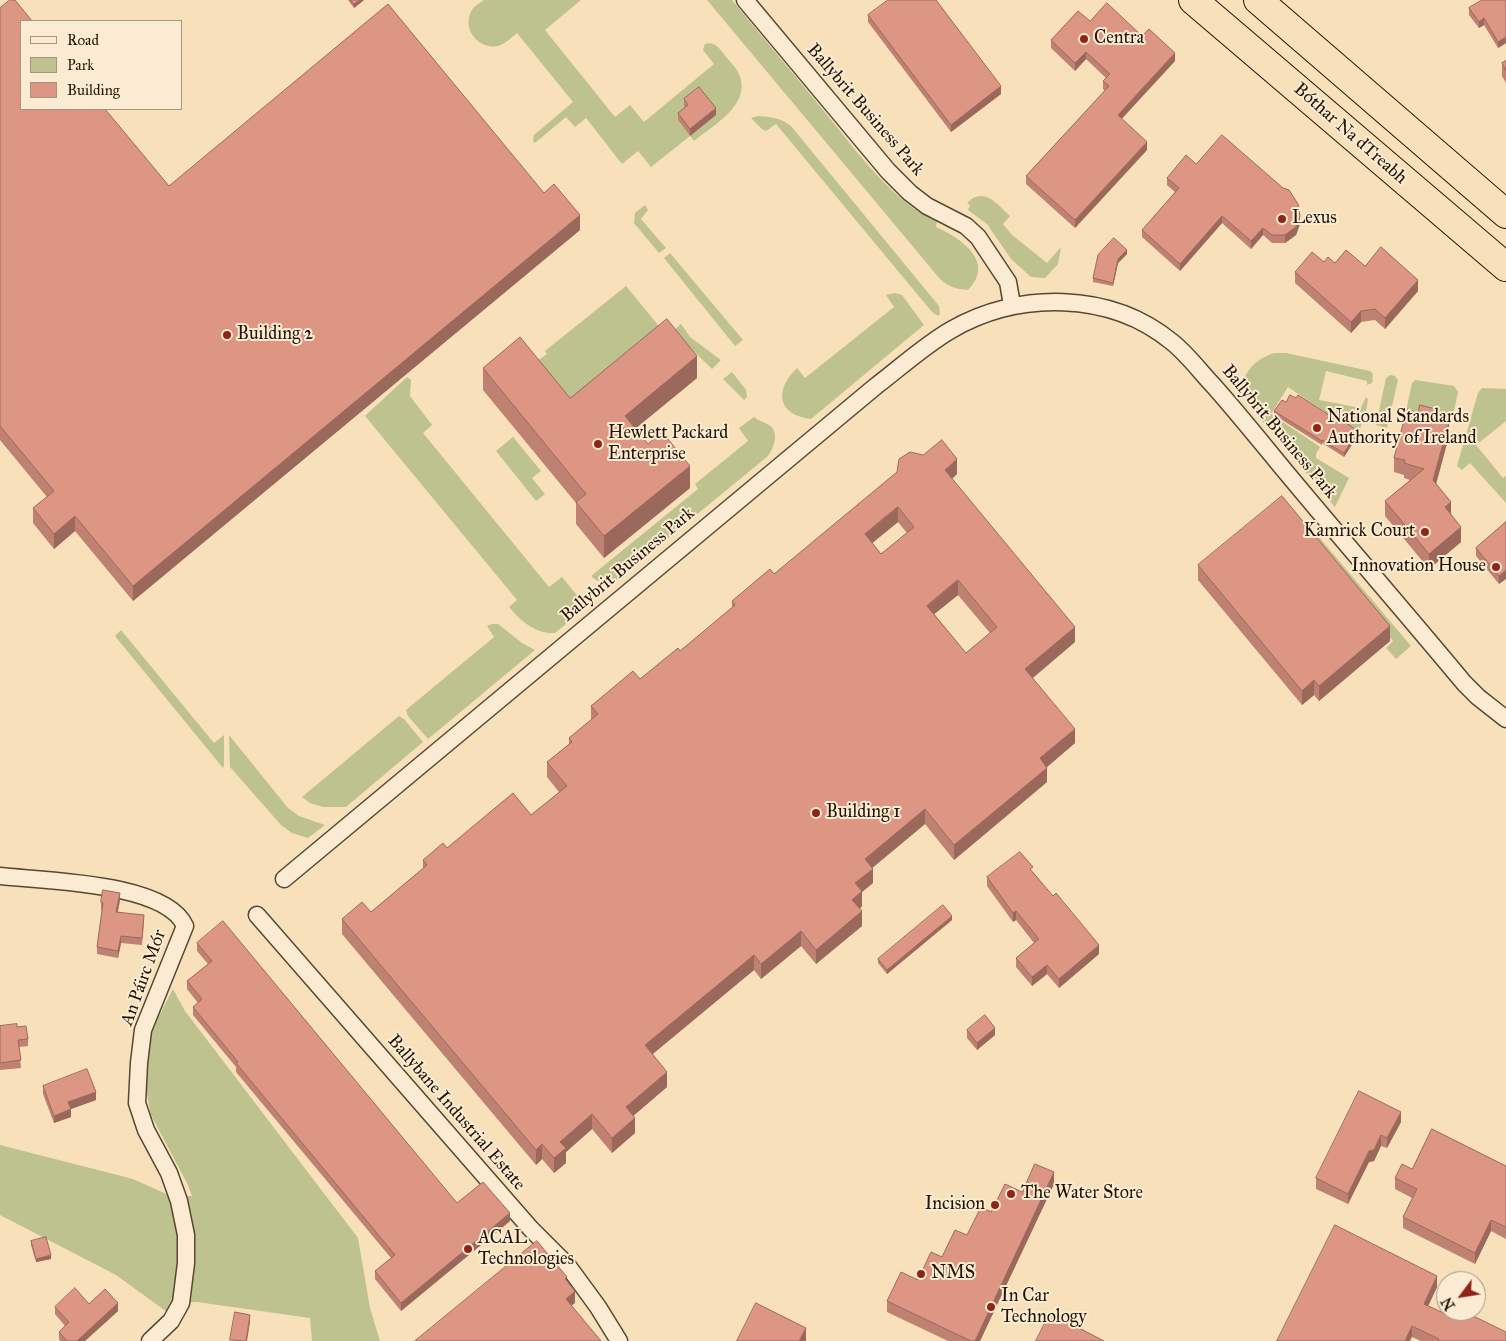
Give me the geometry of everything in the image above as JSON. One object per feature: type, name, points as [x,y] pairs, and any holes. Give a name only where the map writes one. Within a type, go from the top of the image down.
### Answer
[{"type":"highway","name":"Bóthar Na dTreabh","points":[[1193,0],[1506,268]]},
{"type":"highway","points":[[1258,0],[1506,214]]},
{"type":"street","name":"Ballybrit Business Park","points":[[745,0],[888,172],[927,206],[966,226],[978,237],[1008,282],[1012,305]]},
{"type":"street","name":"Ballybrit Business Park","points":[[284,879],[876,386],[951,330],[984,314],[1012,305],[1055,301],[1106,308],[1128,316],[1160,333],[1173,343],[1222,395],[1464,683],[1506,720]]},
{"type":"street","name":"An Páirc Mór","points":[[0,876],[117,888],[156,900],[181,916],[185,926],[143,1030],[139,1063],[137,1103],[146,1130],[169,1173],[179,1201],[186,1235],[186,1263],[181,1303],[171,1321],[150,1341]]},
{"type":"street","name":"Ballybane Industrial Estate","points":[[258,915],[531,1229],[568,1266],[598,1307],[619,1341]]},
{"type":"green space","points":[[484,0],[581,0],[545,30],[615,117],[630,105],[644,122],[714,64],[703,50],[705,44],[709,43],[717,46],[738,72],[742,83],[741,94],[730,112],[721,120],[694,141],[690,136],[651,167],[638,151],[622,164],[586,118],[575,127],[566,117],[535,143],[533,141],[534,135],[573,102],[517,33],[498,46],[484,45],[473,36],[470,30],[469,17],[473,9]],"holes":[[[688,112],[716,115],[690,136],[678,120]]]},
{"type":"green space","points":[[707,0],[732,0],[875,173],[905,202],[937,221],[936,227],[964,244],[972,252],[977,261],[978,270],[976,280],[968,290],[953,287],[940,279]]},
{"type":"green space","points":[[758,116],[776,118],[791,126],[939,306],[940,314],[938,316],[932,312],[776,124],[766,131],[751,118]]},
{"type":"green space","points":[[979,196],[984,196],[1000,206],[1010,216],[1003,224],[1012,235],[1047,263],[1061,247],[1058,264],[1045,278],[1031,277],[1011,259],[987,224],[968,210],[970,205],[967,203]]},
{"type":"green space","points":[[645,205],[648,210],[641,219],[666,248],[659,253],[634,223],[635,213]]},
{"type":"green space","points":[[670,253],[743,340],[735,346],[664,258]]},
{"type":"green space","points":[[626,286],[663,331],[572,405],[537,361],[547,354],[545,351]]},
{"type":"green space","points":[[895,293],[902,295],[924,325],[811,419],[800,417],[791,412],[786,407],[782,393],[790,376],[797,368],[805,378],[894,307],[886,295]]},
{"type":"green space","points":[[681,324],[690,337],[721,360],[712,369],[673,331]]},
{"type":"green space","points":[[1274,353],[1286,353],[1370,371],[1373,374],[1372,383],[1367,385],[1367,381],[1326,371],[1319,400],[1361,408],[1366,397],[1368,399],[1366,411],[1359,432],[1341,420],[1338,421],[1288,387],[1271,414],[1320,447],[1316,458],[1349,478],[1335,507],[1252,409],[1248,398],[1248,388],[1241,388],[1249,370],[1257,362]]},
{"type":"green space","points":[[732,372],[746,390],[747,397],[744,400],[723,379]]},
{"type":"green space","points":[[1390,375],[1395,376],[1398,380],[1387,428],[1376,425],[1386,378]]},
{"type":"green space","points":[[407,377],[411,380],[410,396],[432,425],[423,433],[549,587],[562,577],[584,604],[584,609],[555,633],[548,633],[529,626],[509,607],[517,600],[365,416]]},
{"type":"green space","points":[[1415,380],[1454,386],[1458,392],[1452,420],[1449,422],[1406,411],[1412,383]]},
{"type":"green space","points":[[1482,388],[1506,389],[1506,421],[1476,445],[1503,478],[1506,476],[1506,503],[1470,463],[1462,470],[1457,466],[1478,393]]},
{"type":"green space","points":[[754,417],[769,425],[774,432],[774,445],[768,456],[617,580],[603,582],[591,576],[698,489],[695,484],[748,441],[739,428]]},
{"type":"green space","points":[[513,437],[541,471],[532,478],[545,494],[536,501],[496,451]]},
{"type":"green space","points":[[1308,524],[1411,646],[1396,659],[1386,648],[1393,641],[1309,542],[1302,530]]},
{"type":"green space","points":[[498,624],[522,643],[535,650],[428,739],[408,716],[406,710],[494,637],[487,626]]},
{"type":"green space","points":[[121,630],[214,743],[224,735],[223,768],[115,636]]},
{"type":"green space","points":[[399,716],[404,719],[423,742],[346,807],[323,807],[310,803],[302,797]]},
{"type":"green space","points":[[229,735],[288,808],[299,816],[325,825],[308,838],[292,833],[281,825],[230,767]]},
{"type":"green space","points":[[173,989],[185,1011],[358,1238],[370,1308],[380,1341],[312,1341],[310,1318],[197,1302],[175,1303],[167,1312],[116,1275],[0,1215],[0,1145],[133,1179],[173,1197],[192,1196],[151,1115],[147,1094],[146,1069],[151,1031]]},
{"type":"building","name":"Building 2","points":[[10,0],[15,0],[31,20],[20,20],[20,110],[106,110],[169,186],[388,4],[544,193],[554,184],[580,215],[133,586],[75,516],[54,534],[33,508],[54,491],[0,426],[0,8]]},
{"type":"building","points":[[351,0],[360,0],[354,4]]},
{"type":"building","points":[[888,0],[936,0],[1001,86],[951,125],[868,15]]},
{"type":"building","points":[[1482,0],[1506,0],[1506,37],[1498,42],[1484,18],[1479,22],[1469,8]]},
{"type":"building","points":[[1107,3],[1142,36],[1149,29],[1175,53],[1118,115],[1147,142],[1075,220],[1026,176],[1109,86],[1103,81],[1110,74],[1086,52],[1075,63],[1051,40],[1078,11],[1090,21]]},
{"type":"building","points":[[1506,61],[1506,71],[1502,63]]},
{"type":"building","points":[[699,87],[716,108],[690,129],[678,113],[688,105],[684,99]]},
{"type":"building","points":[[1222,135],[1283,188],[1289,190],[1298,204],[1300,216],[1296,227],[1285,235],[1272,235],[1263,228],[1251,241],[1222,216],[1180,264],[1142,230],[1179,188],[1167,178],[1186,155],[1196,164]]},
{"type":"building","points":[[1114,238],[1127,250],[1118,259],[1113,283],[1093,278],[1098,255]]},
{"type":"building","points":[[1381,247],[1418,280],[1385,318],[1375,309],[1361,311],[1351,322],[1295,272],[1312,252],[1324,262],[1328,257],[1335,263],[1346,250],[1365,266]]},
{"type":"building","points":[[667,319],[697,356],[625,416],[648,444],[662,432],[690,466],[604,536],[576,502],[586,494],[483,368],[520,337],[570,398]]},
{"type":"building","points":[[1290,395],[1296,398],[1298,395],[1338,421],[1340,419],[1358,431],[1344,453],[1274,411],[1282,400],[1286,402]]},
{"type":"building","points":[[1420,405],[1439,410],[1437,418],[1449,422],[1433,480],[1451,502],[1445,507],[1461,527],[1429,554],[1385,501],[1424,469],[1404,463],[1405,460],[1394,458],[1407,409],[1418,413]]},
{"type":"building","name":"Building 1","points":[[942,440],[957,459],[945,470],[1075,627],[1025,669],[1075,729],[1040,758],[1047,768],[954,845],[925,809],[865,859],[873,869],[855,883],[862,891],[852,900],[862,911],[816,950],[801,931],[761,964],[754,955],[645,1045],[667,1072],[626,1107],[635,1118],[612,1138],[592,1114],[560,1142],[566,1148],[554,1158],[542,1144],[536,1150],[342,919],[362,902],[371,912],[427,865],[423,860],[443,843],[447,848],[513,793],[531,815],[567,786],[547,762],[572,742],[569,738],[598,714],[591,706],[633,671],[640,679],[678,648],[680,651],[735,605],[732,601],[770,569],[774,574],[897,472],[899,459],[910,452],[923,455]],"holes":[[[898,507],[914,527],[881,554],[865,534]],[[958,580],[997,627],[966,653],[927,606]]]},
{"type":"building","points":[[1282,496],[1390,626],[1319,686],[1314,680],[1302,691],[1198,565]]},
{"type":"building","name":"Innovation House","points":[[1506,522],[1506,570],[1499,576],[1476,548]]},
{"type":"building","points":[[1020,852],[1033,867],[1030,869],[1053,896],[1056,893],[1099,945],[1059,979],[1047,965],[1032,977],[1016,958],[1039,939],[1016,911],[1013,913],[987,877]]},
{"type":"building","points":[[103,890],[120,893],[116,912],[144,915],[142,938],[121,936],[118,951],[97,947]]},
{"type":"building","points":[[943,905],[952,916],[887,970],[878,959]]},
{"type":"building","points":[[223,921],[457,1203],[483,1182],[510,1213],[401,1303],[375,1271],[395,1255],[236,1063],[238,1062],[193,1007],[202,999],[187,981],[212,961],[197,943]]},
{"type":"building","points":[[985,1015],[995,1028],[977,1043],[967,1030]]},
{"type":"building","points":[[17,1024],[17,1027],[26,1026],[28,1039],[18,1040],[21,1060],[0,1063],[0,1026]]},
{"type":"building","points":[[87,1069],[96,1092],[68,1102],[71,1109],[54,1116],[43,1086]]},
{"type":"building","points":[[1359,1091],[1401,1112],[1387,1138],[1381,1135],[1374,1150],[1369,1151],[1348,1194],[1316,1178]]},
{"type":"building","points":[[1432,1129],[1506,1166],[1506,1227],[1491,1220],[1475,1253],[1403,1217],[1417,1189],[1395,1178],[1402,1164],[1412,1169]]},
{"type":"building","points":[[1035,1164],[1054,1172],[975,1341],[971,1341],[887,1301],[901,1272],[918,1280],[931,1252],[942,1257],[955,1230],[967,1235],[981,1207],[991,1212],[1005,1184],[1022,1192]]},
{"type":"building","points":[[1335,1225],[1436,1276],[1424,1304],[1436,1310],[1436,1321],[1483,1321],[1506,1332],[1506,1341],[1438,1341],[1439,1339],[1412,1326],[1405,1341],[1277,1341]]},
{"type":"building","points":[[46,1237],[51,1255],[36,1259],[31,1241]]},
{"type":"building","points":[[537,1241],[567,1277],[565,1279],[575,1291],[566,1299],[601,1341],[415,1341]]},
{"type":"building","points":[[75,1288],[89,1304],[105,1289],[118,1303],[77,1341],[67,1341],[59,1332],[69,1322],[55,1307]]},
{"type":"building","points":[[756,1303],[806,1328],[799,1341],[737,1341]]},
{"type":"building","points":[[235,1312],[250,1315],[246,1341],[230,1340]]},
{"type":"building","points":[[1050,1313],[1104,1341],[1036,1341]]},
{"type":"place","name":"Centra","points":[[1084,39]]},
{"type":"place","name":"Lexus","points":[[1282,219]]},
{"type":"place","name":"Building 2","points":[[227,335]]},
{"type":"place","name":"National Standards Authority of Ireland","points":[[1317,428]]},
{"type":"place","name":"Hewlett Packard Enterprise","points":[[598,444]]},
{"type":"place","name":"Kamrick Court","points":[[1425,532]]},
{"type":"place","name":"Innovation House","points":[[1496,567]]},
{"type":"place","name":"Building 1","points":[[816,813]]},
{"type":"place","name":"The Water Store","points":[[1011,1194]]},
{"type":"place","name":"Incision","points":[[995,1205]]},
{"type":"place","name":"ACAL Technologies","points":[[468,1249]]},
{"type":"place","name":"NMS","points":[[921,1274]]},
{"type":"place","name":"In Car Technology","points":[[991,1307]]}]
